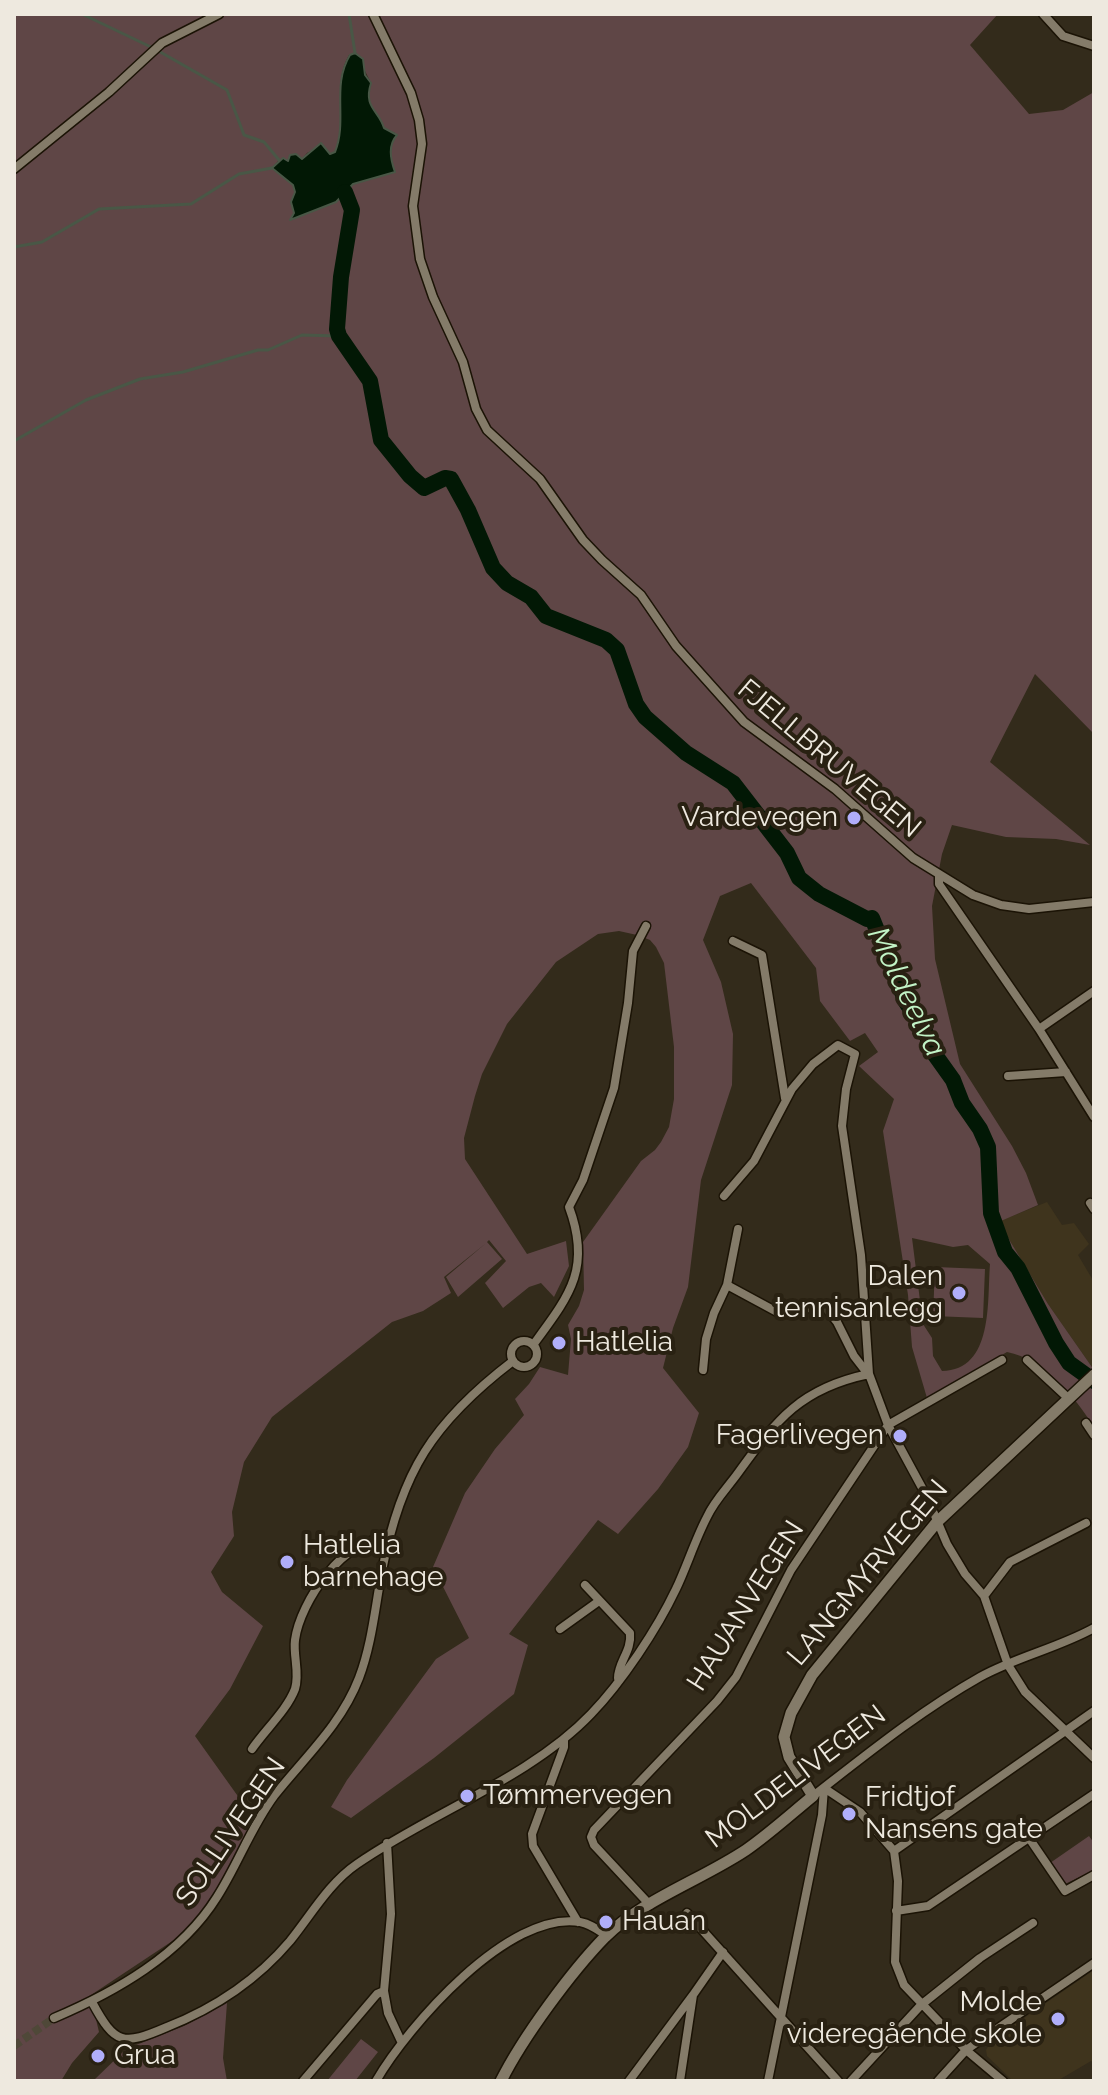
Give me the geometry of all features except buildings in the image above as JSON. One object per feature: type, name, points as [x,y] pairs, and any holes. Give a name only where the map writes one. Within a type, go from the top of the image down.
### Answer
[{"type":"main road","name":"LANGMYRVEGEN","points":[[813,1796],[796,1772],[786,1751],[784,1737],[791,1713],[821,1663],[937,1522],[1094,1375]]},
{"type":"main road","name":"MOLDELIVEGEN","points":[[501,2081],[511,2061],[571,1978],[607,1936],[650,1905],[746,1850],[813,1796]]},
{"type":"street","points":[[14,169],[109,92],[171,36],[219,14]]},
{"type":"street","name":"FJELLBRUVEGEN","points":[[373,14],[411,93],[419,120],[422,144],[413,206],[424,271],[463,362],[476,409],[487,430],[540,479],[583,540],[641,595],[676,646],[744,722],[835,789],[913,858],[939,875],[939,884],[1039,1029],[1094,1117]]},
{"type":"street","points":[[1043,14],[1063,36],[1094,46]]},
{"type":"street","points":[[939,875],[973,895],[1001,905],[1029,909],[1094,902]]},
{"type":"street","name":"SOLLIVEGEN","points":[[533,1345],[559,1311],[578,1269],[580,1255],[576,1227],[569,1207],[583,1180],[614,1088],[633,951],[646,926]]},
{"type":"street","points":[[733,941],[762,955],[785,1098]]},
{"type":"street","points":[[1039,1029],[1094,991]]},
{"type":"street","points":[[724,1196],[754,1161],[785,1098],[813,1064],[838,1045],[855,1054],[846,1089],[842,1126],[861,1255],[869,1374],[888,1425],[961,1569],[984,1596],[1008,1665],[1025,1692],[1094,1758]]},
{"type":"street","points":[[1008,1076],[1066,1072]]},
{"type":"street","points":[[703,1370],[706,1339],[727,1285],[738,1229]]},
{"type":"street","points":[[727,1285],[777,1312],[787,1313],[817,1306],[830,1311],[854,1356],[869,1374]]},
{"type":"street","name":"SOLLIVEGEN","points":[[526,1342],[533,1345],[537,1352],[533,1364],[522,1367],[513,1361],[511,1354],[516,1344],[526,1342]]},
{"type":"street","points":[[888,1425],[1002,1360]]},
{"type":"street","points":[[1027,1360],[1071,1396]]},
{"type":"street","name":"SOLLIVEGEN","points":[[54,2018],[92,2002],[154,1962],[197,1925],[216,1899],[274,1797],[323,1740],[359,1678],[388,1539],[413,1470],[430,1440],[474,1391],[513,1361]]},
{"type":"street","points":[[92,2002],[104,2024],[123,2039],[137,2040],[182,2021],[256,1976],[290,1941],[343,1873],[387,1843],[514,1772],[564,1739],[594,1712],[649,1639],[667,1608],[708,1514],[760,1442],[785,1413],[816,1390],[869,1374]]},
{"type":"street","points":[[1086,1423],[1094,1435]]},
{"type":"street","name":"HAUANVEGEN","points":[[650,1905],[594,1845],[591,1837],[594,1830],[736,1677],[791,1570],[888,1425]]},
{"type":"street","points":[[984,1596],[1010,1562],[1086,1523]]},
{"type":"street","points":[[252,1749],[293,1693],[297,1676],[296,1635],[323,1579],[332,1566],[351,1552],[376,1538],[388,1539]]},
{"type":"street","points":[[585,1585],[630,1633],[630,1646],[619,1669],[618,1679]]},
{"type":"street","points":[[560,1629],[599,1601]]},
{"type":"street","name":"MOLDELIVEGEN","points":[[813,1796],[864,1754],[981,1676],[1094,1628]]},
{"type":"street","points":[[894,1851],[1094,1711]]},
{"type":"street","points":[[564,1739],[564,1747],[532,1834],[533,1846],[578,1922]]},
{"type":"street","points":[[768,2081],[822,1815],[824,1788],[860,1812],[894,1851],[898,1881],[895,1962],[904,1985],[966,2050],[1003,2081]]},
{"type":"street","points":[[896,1911],[928,1906],[1094,1794]]},
{"type":"street","points":[[1029,1838],[1065,1891],[1094,1875]]},
{"type":"street","points":[[387,1843],[391,1914],[384,1991],[388,2013],[401,2041]]},
{"type":"street","points":[[687,1913],[838,2081]]},
{"type":"street","points":[[376,2081],[401,2041],[451,1986],[518,1937],[559,1922],[592,1926],[607,1936]]},
{"type":"street","points":[[851,2081],[921,2005],[980,1958],[1033,1923]]},
{"type":"street","points":[[629,2081],[723,1952]]},
{"type":"street","points":[[938,2081],[966,2050],[1094,1963]]},
{"type":"street","points":[[303,2081],[366,2006],[384,1991]]},
{"type":"street","points":[[680,2081],[693,1995]]},
{"type":"shaded area","points":[[14,14],[998,14],[970,45],[1029,114],[1063,110],[1094,92],[1094,734],[1035,674],[990,762],[1090,845],[1056,839],[1006,837],[952,825],[942,854],[932,906],[935,959],[960,1064],[1012,1146],[1038,1205],[1001,1221],[1001,1226],[1048,1304],[1094,1370],[1094,1427],[1068,1392],[1046,1371],[1034,1362],[1007,1352],[927,1398],[912,1347],[908,1295],[883,1131],[894,1099],[859,1066],[878,1052],[865,1033],[850,1041],[820,1001],[816,968],[751,883],[720,896],[703,940],[721,982],[733,1034],[732,1085],[701,1180],[688,1287],[663,1368],[699,1413],[688,1447],[658,1489],[618,1534],[598,1520],[509,1634],[528,1645],[514,1694],[434,1758],[351,1818],[331,1807],[347,1780],[436,1659],[469,1638],[433,1567],[465,1493],[495,1449],[524,1415],[515,1399],[540,1367],[568,1375],[571,1339],[568,1325],[584,1290],[583,1242],[641,1161],[661,1142],[669,1127],[674,1099],[674,1047],[664,963],[650,940],[619,931],[598,934],[556,962],[507,1024],[482,1074],[464,1138],[465,1159],[527,1254],[566,1241],[569,1266],[554,1297],[541,1283],[529,1287],[503,1308],[485,1283],[506,1261],[489,1240],[487,1242],[502,1259],[458,1297],[446,1277],[485,1244],[444,1277],[451,1293],[423,1311],[392,1322],[272,1417],[244,1462],[232,1512],[234,1536],[211,1572],[222,1592],[263,1626],[230,1689],[195,1736],[252,1816],[235,1865],[192,1928],[85,1999],[95,2015],[99,2032],[61,2081],[14,2081]],"holes":[[[356,53],[371,83],[370,104],[384,128],[395,133],[391,141],[391,161],[365,180],[353,184],[340,198],[291,218],[294,213],[291,202],[295,192],[293,185],[272,168],[279,160],[302,159],[317,148],[331,154],[335,152],[340,128],[341,79],[349,55]],[[912,1238],[953,1247],[968,1245],[990,1264],[984,1331],[971,1359],[959,1368],[942,1371],[933,1356],[932,1338],[923,1324]]]},
{"type":"shaded area","points":[[355,53],[363,59],[365,75],[371,83],[370,103],[384,128],[397,135],[391,152],[395,172],[353,184],[336,202],[290,220],[294,213],[291,202],[295,192],[293,185],[272,168],[283,158],[288,161],[290,155],[296,154],[302,159],[321,143],[330,154],[335,152],[340,128],[341,79],[350,55]]},
{"type":"shaded area","points":[[1047,1202],[1062,1225],[1074,1223],[1089,1244],[1078,1255],[1094,1282],[1094,1370],[1048,1304],[1001,1226],[1000,1221]]},
{"type":"shaded area","name":"Dalen tennisanlegg","points":[[935,1267],[985,1269],[983,1318],[933,1316]]},
{"type":"shaded area","points":[[1089,1836],[1094,1843],[1094,1870],[1065,1884],[1050,1863]]},
{"type":"shaded area","name":"Molde videregående skole","points":[[1094,1970],[1094,2063],[1091,2061],[1057,2081],[1013,2081],[987,2056],[986,2050],[992,2040]]},
{"type":"shaded area","points":[[227,2003],[223,2058],[227,2081],[93,2081],[126,2049],[184,2026]]},
{"type":"shaded area","points":[[361,2039],[378,2052],[355,2081],[327,2081]]},
{"type":"waterway","points":[[82,14],[155,49],[227,90],[244,135],[264,142],[279,160]]},
{"type":"waterway","points":[[349,14],[355,53]]},
{"type":"waterway","points":[[14,247],[42,242],[99,209],[191,204],[239,174],[272,168]]},
{"type":"waterway","name":"Moldeelva","points":[[345,192],[352,210],[341,277],[337,329],[370,381],[381,440],[410,476],[424,488],[445,478],[451,479],[493,568],[507,583],[531,597],[546,616],[606,640],[617,650],[636,704],[645,717],[686,753],[733,783],[787,853],[799,878],[819,894],[867,919],[872,918],[906,1002],[925,1031],[933,1052],[953,1080],[962,1103],[988,1147],[991,1213],[1005,1252],[1018,1268],[1069,1363],[1094,1381]]},
{"type":"waterway","points":[[14,441],[86,400],[140,379],[183,372],[258,350],[268,350],[302,335],[339,336]]},
{"type":"tunnel","points":[[14,2046],[54,2018]]},
{"type":"place","name":"Vardevegen","points":[[854,818]]},
{"type":"place","name":"Dalen tennisanlegg","points":[[959,1293]]},
{"type":"place","name":"Hatlelia","points":[[559,1343]]},
{"type":"place","name":"Fagerlivegen","points":[[900,1436]]},
{"type":"place","name":"Hatlelia barnehage","points":[[287,1562]]},
{"type":"place","name":"Tømmervegen","points":[[467,1796]]},
{"type":"place","name":"Fridtjof Nansens gate","points":[[849,1814]]},
{"type":"place","name":"Hauan","points":[[606,1922]]},
{"type":"place","name":"Molde videregående skole","points":[[1058,2019]]},
{"type":"place","name":"Grua","points":[[98,2056]]}]
